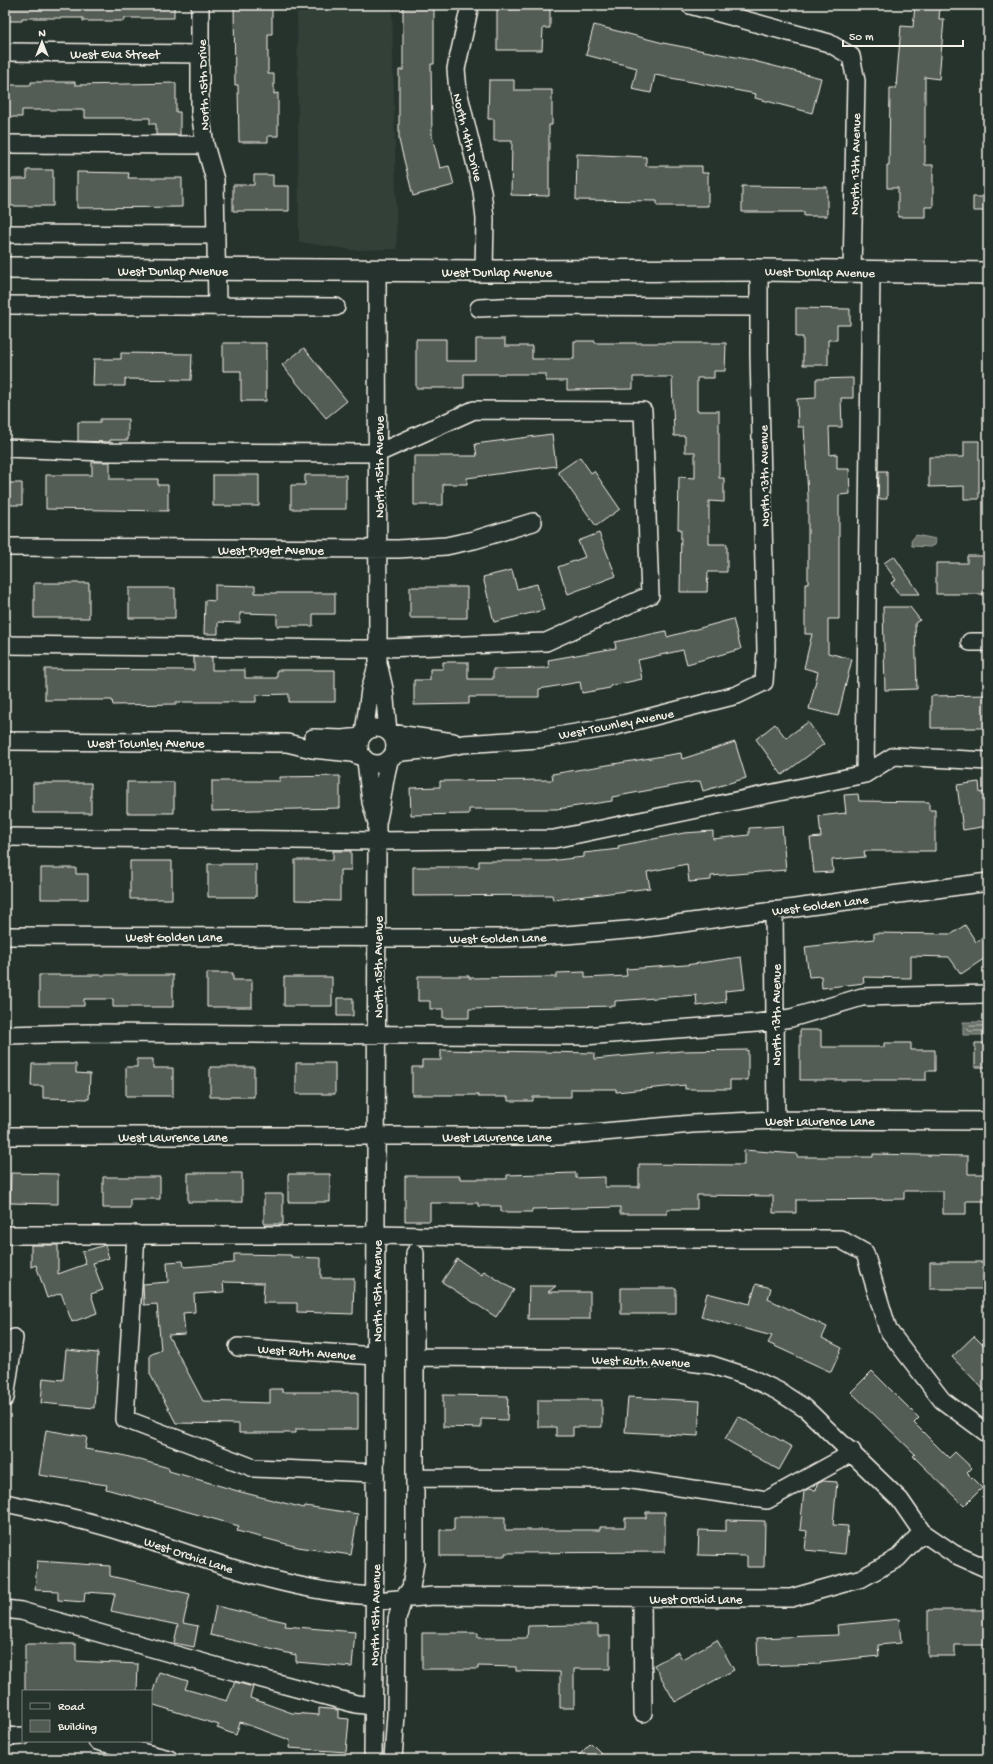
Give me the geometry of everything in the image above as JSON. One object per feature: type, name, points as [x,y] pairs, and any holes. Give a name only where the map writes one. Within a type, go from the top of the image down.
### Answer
[{"type":"main road","name":"West Dunlap Avenue","points":[[5,268],[377,271],[759,270],[988,273]]},
{"type":"street","name":"North 15th Drive","points":[[200,5],[200,112],[205,145],[215,180],[217,307]]},
{"type":"street","name":"North 14th Drive","points":[[470,5],[456,69],[458,91],[482,191],[485,219],[484,271]]},
{"type":"street","name":"North 13th Avenue","points":[[690,5],[829,43],[851,56],[856,82],[861,272],[865,774]]},
{"type":"street","name":"West Eva Street","points":[[5,52],[200,54]]},
{"type":"street","points":[[5,144],[205,145]]},
{"type":"street","points":[[5,234],[216,235]]},
{"type":"street","name":"North 13th Avenue","points":[[759,270],[766,650],[764,682]]},
{"type":"street","name":"North 15th Avenue","points":[[377,271],[378,656],[384,689],[389,733],[395,747],[390,757],[385,775],[383,803],[377,823]]},
{"type":"street","points":[[5,305],[336,307]]},
{"type":"street","points":[[479,308],[521,306],[759,307]]},
{"type":"street","points":[[5,448],[112,452],[378,453],[474,410],[643,411],[650,594],[546,642],[378,656],[5,645]]},
{"type":"street","name":"West Puget Avenue","points":[[5,547],[378,550],[446,546],[474,540],[533,522]]},
{"type":"street","points":[[970,642],[988,642]]},
{"type":"street","name":"North 15th Avenue","points":[[372,1759],[376,1356],[378,937],[377,823],[371,802],[365,759],[359,748],[363,735],[370,690],[378,656]]},
{"type":"street","name":"West Townley Avenue","points":[[390,757],[402,752],[436,749],[463,744],[539,738],[612,727],[737,695],[764,682]]},
{"type":"street","points":[[363,735],[374,728],[384,729],[389,733]]},
{"type":"street","name":"West Townley Avenue","points":[[389,733],[438,738],[463,744]]},
{"type":"street","name":"West Townley Avenue","points":[[287,743],[308,738],[342,739],[363,735]]},
{"type":"street","name":"West Townley Avenue","points":[[5,741],[287,743],[312,749],[352,753],[365,759]]},
{"type":"street","points":[[5,836],[377,841],[554,839],[865,774],[894,756],[988,761]]},
{"type":"street","points":[[365,759],[378,763],[390,757]]},
{"type":"street","name":"West Golden Lane","points":[[5,936],[501,938],[564,935],[639,929],[988,882]]},
{"type":"street","name":"North 13th Avenue","points":[[774,910],[776,1120]]},
{"type":"street","points":[[5,1035],[96,1033],[377,1036],[584,1036],[791,1018],[862,997],[988,994]]},
{"type":"street","name":"West Lawrence Lane","points":[[5,1136],[559,1136],[692,1124],[776,1120],[988,1121]]},
{"type":"street","points":[[136,1234],[125,1419],[254,1468],[375,1473]]},
{"type":"street","points":[[5,1235],[376,1235],[624,1240],[840,1239],[865,1253],[888,1330],[942,1400],[988,1434]]},
{"type":"street","name":"North 15th Avenue","points":[[392,1759],[396,1714],[397,1618],[403,1599],[411,1588],[416,1562],[415,1253]]},
{"type":"street","points":[[5,1398],[14,1338]]},
{"type":"street","name":"West Ruth Avenue","points":[[238,1347],[376,1356]]},
{"type":"street","name":"West Ruth Avenue","points":[[416,1357],[667,1359],[712,1365],[749,1377],[784,1395],[806,1409],[852,1451],[900,1500],[922,1532]]},
{"type":"street","points":[[415,1478],[626,1479],[767,1500],[840,1460],[852,1451]]},
{"type":"street","name":"West Orchid Lane","points":[[5,1503],[118,1530],[280,1582],[312,1590],[374,1599],[403,1599],[434,1596],[791,1598],[862,1578],[898,1558],[922,1532]]},
{"type":"street","points":[[922,1532],[954,1554],[988,1569]]},
{"type":"street","points":[[642,1598],[643,1713]]},
{"type":"street","points":[[5,1609],[21,1611],[240,1673],[342,1700],[373,1706]]},
{"type":"street","points":[[5,1736],[22,1736]]},
{"type":"street","points":[[101,1742],[170,1759]]},
{"type":"shaded area","points":[[297,5],[392,5],[397,249],[353,250],[299,242]]},
{"type":"water","points":[[916,535],[936,539],[935,545],[930,547],[912,546],[911,541]]},
{"type":"water","points":[[963,1022],[988,1022],[988,1035],[963,1035]]},
{"type":"building","points":[[5,5],[174,5],[174,18],[124,18],[124,21],[83,21],[83,18],[22,18],[22,21],[5,21]]},
{"type":"building","points":[[234,5],[272,5],[272,34],[268,34],[268,74],[274,74],[274,94],[278,93],[278,136],[268,136],[268,142],[239,142],[238,85],[235,85]]},
{"type":"building","points":[[403,5],[434,5],[434,64],[431,64],[432,136],[440,168],[449,166],[454,185],[413,196],[399,140],[399,70],[403,70]]},
{"type":"building","points":[[915,5],[940,6],[939,19],[944,19],[939,79],[925,77],[925,165],[933,165],[933,207],[925,207],[925,217],[898,217],[898,188],[887,188],[887,165],[889,165],[890,88],[896,88],[901,26],[913,27]]},
{"type":"building","points":[[497,9],[550,9],[550,28],[543,28],[542,50],[497,50]]},
{"type":"building","points":[[594,25],[663,43],[746,59],[821,78],[812,113],[755,98],[756,94],[655,75],[651,93],[632,89],[637,68],[586,55]]},
{"type":"building","points":[[489,80],[514,80],[514,90],[552,90],[552,125],[549,125],[549,196],[511,195],[512,141],[494,141],[494,119],[488,119]]},
{"type":"building","points":[[31,82],[75,82],[75,85],[176,83],[176,112],[180,112],[180,135],[156,135],[156,124],[150,124],[150,118],[85,118],[85,110],[22,110],[22,117],[5,117],[5,85],[31,85]]},
{"type":"building","points":[[577,154],[646,157],[646,166],[702,166],[702,173],[708,173],[708,206],[657,206],[657,201],[576,200]]},
{"type":"building","points":[[27,170],[53,170],[53,206],[11,206],[11,179],[27,179]]},
{"type":"building","points":[[77,172],[129,173],[128,178],[182,178],[182,207],[77,208]]},
{"type":"building","points":[[254,175],[273,175],[273,186],[289,186],[289,211],[233,211],[233,185],[254,185]]},
{"type":"building","points":[[742,186],[827,187],[827,216],[804,216],[804,212],[742,212]]},
{"type":"building","points":[[973,197],[988,197],[988,211],[973,211]]},
{"type":"building","points":[[796,308],[850,309],[850,325],[837,325],[837,340],[828,340],[828,365],[803,365],[803,337],[796,337]]},
{"type":"building","points":[[416,339],[446,339],[446,361],[476,361],[476,339],[505,339],[505,346],[532,346],[532,359],[574,359],[574,341],[595,341],[595,343],[726,343],[725,371],[714,371],[714,378],[697,378],[697,411],[719,411],[719,478],[724,478],[724,502],[709,501],[709,544],[727,544],[727,572],[708,572],[707,592],[680,592],[681,529],[678,529],[679,477],[695,478],[695,452],[685,452],[685,436],[674,436],[672,377],[633,377],[633,389],[567,390],[567,381],[546,381],[546,374],[464,374],[464,388],[416,388]]},
{"type":"building","points":[[223,343],[266,343],[266,401],[241,401],[241,371],[223,371]]},
{"type":"building","points":[[304,348],[347,401],[326,418],[282,365]]},
{"type":"building","points":[[121,353],[192,354],[191,380],[125,379],[125,386],[93,386],[94,359],[121,359]]},
{"type":"building","points":[[853,378],[853,398],[841,398],[842,427],[829,427],[830,455],[837,454],[837,469],[849,469],[850,494],[839,495],[839,619],[828,619],[828,653],[852,659],[838,716],[809,709],[818,672],[804,668],[812,634],[805,634],[805,583],[808,583],[808,496],[804,427],[798,427],[797,399],[816,398],[816,379]]},
{"type":"building","points":[[100,419],[128,419],[128,440],[110,440],[110,442],[78,441],[78,422],[100,422]]},
{"type":"building","points":[[552,434],[556,466],[467,478],[467,484],[443,484],[443,505],[414,505],[414,456],[477,456],[475,444]]},
{"type":"building","points":[[964,441],[979,441],[979,499],[964,499],[964,486],[929,487],[929,457],[964,457]]},
{"type":"building","points":[[580,457],[591,473],[594,471],[620,509],[596,526],[558,472]]},
{"type":"building","points":[[92,462],[110,462],[110,479],[158,479],[158,485],[168,485],[168,511],[46,509],[46,475],[92,475]]},
{"type":"building","points":[[879,471],[887,471],[887,499],[878,499]]},
{"type":"building","points":[[213,475],[259,475],[259,506],[213,506]]},
{"type":"building","points":[[305,475],[346,475],[346,509],[291,509],[291,485],[305,485]]},
{"type":"building","points":[[5,483],[22,483],[22,505],[5,505]]},
{"type":"building","points":[[599,533],[616,576],[568,594],[558,567],[585,557],[578,541]]},
{"type":"building","points":[[894,556],[920,594],[899,594],[891,583],[896,580],[884,563]]},
{"type":"building","points":[[967,556],[988,556],[988,594],[936,594],[936,563],[967,563]]},
{"type":"building","points":[[512,570],[517,589],[537,584],[544,610],[494,622],[483,577]]},
{"type":"building","points":[[34,583],[89,583],[89,618],[34,618]]},
{"type":"building","points":[[215,585],[255,586],[255,593],[335,593],[335,614],[313,614],[313,626],[277,626],[277,614],[240,613],[240,623],[218,622],[218,634],[204,634],[205,600],[215,601]]},
{"type":"building","points":[[410,587],[467,587],[467,618],[410,618]]},
{"type":"building","points":[[129,588],[175,588],[175,618],[129,618]]},
{"type":"building","points":[[883,607],[910,607],[920,620],[915,623],[917,689],[885,690]]},
{"type":"building","points":[[733,619],[741,649],[687,664],[683,650],[638,660],[642,679],[610,686],[610,688],[582,693],[580,682],[539,689],[539,697],[469,697],[469,704],[414,705],[414,680],[430,680],[430,669],[443,669],[443,662],[468,662],[468,679],[493,679],[493,669],[549,668],[548,660],[616,648],[615,642],[666,631],[667,637]]},
{"type":"building","points":[[194,657],[212,657],[212,670],[245,670],[245,678],[277,678],[277,670],[335,670],[335,702],[289,702],[289,694],[256,695],[256,702],[176,702],[176,704],[113,705],[112,700],[45,700],[45,669],[194,670]]},
{"type":"building","points":[[988,695],[988,728],[931,728],[931,696]]},
{"type":"building","points":[[808,722],[824,744],[782,775],[756,739],[775,724],[786,738]]},
{"type":"building","points":[[735,742],[746,778],[703,791],[700,781],[612,797],[612,801],[557,809],[469,809],[469,814],[411,815],[410,788],[440,787],[440,781],[553,780],[552,774],[681,753],[682,759]]},
{"type":"building","points":[[340,776],[340,808],[212,811],[212,781],[280,781],[280,777]]},
{"type":"building","points":[[127,782],[174,782],[174,813],[127,813]]},
{"type":"building","points":[[979,782],[980,793],[988,792],[988,826],[963,830],[957,785]]},
{"type":"building","points":[[33,783],[91,783],[91,813],[33,813]]},
{"type":"building","points":[[858,794],[859,801],[929,802],[929,810],[935,810],[935,851],[864,851],[865,857],[832,860],[833,872],[814,873],[810,838],[821,837],[819,816],[846,813],[844,795]]},
{"type":"building","points":[[782,826],[786,870],[711,876],[711,880],[689,882],[687,864],[647,872],[650,888],[553,900],[552,895],[413,896],[413,867],[479,867],[479,861],[548,861],[584,857],[584,853],[619,849],[618,846],[684,833],[713,831],[713,839],[749,835],[749,828]]},
{"type":"building","points":[[333,851],[351,851],[351,870],[340,870],[340,901],[295,900],[295,860],[333,860]]},
{"type":"building","points":[[130,861],[172,861],[172,899],[130,899]]},
{"type":"building","points":[[208,864],[256,864],[256,897],[208,897]]},
{"type":"building","points":[[41,868],[76,868],[76,874],[88,874],[88,899],[41,899]]},
{"type":"building","points":[[965,925],[976,942],[988,934],[988,956],[961,974],[949,957],[911,956],[911,978],[863,977],[864,983],[822,988],[821,976],[809,977],[805,947],[874,939],[874,933],[952,934]]},
{"type":"building","points":[[741,957],[745,989],[725,991],[726,1002],[697,1006],[696,995],[615,1001],[615,1006],[469,1009],[469,1018],[443,1018],[443,1009],[430,1009],[430,1001],[418,1001],[418,976],[469,976],[469,978],[557,977],[557,973],[585,972],[585,978],[627,976],[626,969],[686,965]]},
{"type":"building","points":[[207,973],[233,973],[233,980],[252,980],[252,1007],[207,1007]]},
{"type":"building","points":[[39,975],[173,975],[173,1007],[113,1007],[113,999],[84,999],[84,1006],[39,1006]]},
{"type":"building","points":[[284,977],[332,977],[332,1006],[284,1006]]},
{"type":"building","points":[[337,998],[353,998],[353,1016],[337,1016]]},
{"type":"building","points":[[800,1030],[821,1030],[821,1047],[884,1047],[884,1043],[911,1043],[911,1050],[935,1050],[935,1071],[926,1071],[926,1080],[800,1080]]},
{"type":"building","points":[[975,1043],[988,1043],[988,1067],[975,1067]]},
{"type":"building","points":[[441,1050],[594,1053],[594,1059],[681,1051],[748,1050],[748,1080],[730,1080],[730,1089],[685,1089],[685,1085],[616,1092],[616,1089],[571,1089],[571,1097],[533,1097],[533,1101],[508,1101],[508,1097],[478,1097],[478,1095],[412,1095],[412,1067],[422,1067],[422,1060],[441,1060]]},
{"type":"building","points":[[137,1059],[153,1059],[153,1068],[173,1068],[173,1096],[126,1096],[126,1067],[137,1067]]},
{"type":"building","points":[[296,1063],[335,1063],[335,1094],[296,1094]]},
{"type":"building","points":[[32,1064],[76,1064],[76,1073],[90,1074],[89,1099],[43,1098],[43,1086],[31,1086]]},
{"type":"building","points":[[210,1067],[254,1067],[254,1097],[210,1097]]},
{"type":"building","points":[[744,1150],[797,1154],[797,1157],[873,1157],[873,1154],[968,1156],[968,1174],[988,1174],[988,1201],[966,1201],[966,1214],[943,1214],[943,1191],[904,1191],[904,1199],[796,1200],[796,1213],[773,1213],[773,1196],[697,1195],[697,1209],[667,1209],[667,1214],[620,1214],[620,1207],[532,1209],[532,1212],[501,1212],[501,1206],[478,1206],[478,1203],[430,1203],[430,1221],[405,1221],[405,1176],[460,1176],[460,1179],[507,1179],[507,1175],[576,1173],[576,1178],[605,1177],[605,1187],[639,1187],[639,1164],[744,1165]]},
{"type":"building","points":[[11,1173],[58,1174],[58,1204],[10,1203]]},
{"type":"building","points":[[188,1173],[242,1173],[242,1202],[188,1202]]},
{"type":"building","points":[[288,1174],[330,1174],[330,1202],[288,1202]]},
{"type":"building","points":[[103,1177],[160,1177],[160,1199],[130,1199],[130,1208],[103,1208]]},
{"type":"building","points":[[264,1194],[283,1194],[283,1224],[264,1224]]},
{"type":"building","points":[[31,1245],[58,1245],[58,1274],[86,1264],[82,1252],[105,1245],[109,1258],[93,1263],[103,1290],[91,1294],[97,1313],[72,1322],[61,1293],[47,1298],[36,1265],[31,1267]]},
{"type":"building","points":[[234,1254],[291,1255],[291,1257],[321,1258],[321,1278],[354,1278],[353,1314],[297,1312],[297,1303],[263,1303],[264,1283],[223,1282],[224,1292],[194,1294],[195,1312],[183,1313],[185,1334],[168,1335],[203,1401],[270,1403],[270,1389],[282,1389],[282,1392],[358,1392],[358,1429],[296,1429],[296,1433],[239,1433],[239,1424],[176,1423],[150,1374],[150,1355],[161,1350],[157,1304],[144,1305],[143,1284],[168,1282],[167,1262],[183,1261],[184,1267],[234,1263]]},
{"type":"building","points":[[457,1259],[482,1275],[484,1271],[514,1290],[496,1317],[442,1282]]},
{"type":"building","points":[[930,1262],[988,1262],[988,1289],[930,1289]]},
{"type":"building","points":[[756,1284],[771,1288],[768,1299],[827,1327],[822,1338],[842,1348],[831,1372],[768,1343],[772,1336],[701,1317],[707,1293],[750,1304]]},
{"type":"building","points":[[529,1286],[556,1286],[548,1292],[590,1292],[590,1319],[528,1319]]},
{"type":"building","points":[[621,1288],[676,1288],[676,1314],[621,1314]]},
{"type":"building","points":[[974,1336],[988,1350],[988,1394],[952,1357]]},
{"type":"building","points":[[66,1350],[98,1353],[94,1408],[41,1403],[43,1378],[63,1380]]},
{"type":"building","points":[[872,1371],[919,1418],[914,1423],[949,1458],[955,1452],[972,1468],[967,1473],[982,1488],[964,1506],[913,1456],[915,1454],[851,1392]]},
{"type":"building","points":[[443,1395],[508,1396],[507,1420],[481,1419],[481,1428],[443,1427]]},
{"type":"building","points":[[628,1397],[700,1401],[698,1436],[625,1432]]},
{"type":"building","points":[[538,1400],[602,1400],[602,1427],[573,1427],[573,1436],[556,1436],[556,1427],[538,1427]]},
{"type":"building","points":[[738,1416],[792,1447],[779,1470],[725,1439]]},
{"type":"building","points":[[46,1430],[87,1437],[85,1449],[122,1455],[169,1468],[169,1471],[241,1492],[304,1508],[305,1506],[358,1514],[351,1555],[298,1547],[237,1531],[239,1526],[106,1489],[107,1485],[39,1475]]},
{"type":"building","points":[[823,1481],[837,1482],[833,1525],[848,1526],[845,1554],[805,1550],[807,1531],[800,1530],[804,1491],[808,1489],[816,1490],[817,1484]]},
{"type":"building","points":[[646,1512],[665,1512],[665,1552],[505,1553],[505,1556],[440,1556],[440,1530],[454,1530],[454,1517],[505,1517],[505,1530],[600,1530],[600,1527],[625,1527],[625,1518],[646,1518]]},
{"type":"building","points":[[726,1520],[765,1521],[764,1567],[747,1567],[747,1556],[698,1555],[699,1530],[726,1531]]},
{"type":"building","points":[[37,1561],[110,1566],[110,1576],[190,1594],[183,1623],[198,1626],[194,1647],[174,1643],[178,1625],[111,1611],[115,1594],[85,1592],[84,1602],[58,1600],[58,1591],[35,1590]]},
{"type":"building","points":[[216,1606],[286,1622],[285,1626],[355,1632],[352,1667],[296,1662],[296,1655],[210,1635]]},
{"type":"building","points":[[928,1610],[988,1610],[988,1645],[955,1645],[955,1656],[928,1656]]},
{"type":"building","points":[[899,1619],[901,1643],[878,1645],[879,1656],[820,1662],[821,1664],[758,1666],[757,1638],[838,1635],[837,1625]]},
{"type":"building","points":[[598,1625],[598,1636],[610,1636],[610,1669],[574,1669],[574,1708],[560,1708],[560,1672],[516,1671],[516,1667],[478,1666],[478,1669],[422,1669],[422,1633],[478,1633],[478,1638],[527,1638],[528,1626]]},
{"type":"building","points":[[717,1640],[734,1670],[675,1702],[654,1665],[678,1652],[682,1659]]},
{"type":"building","points":[[25,1644],[76,1644],[76,1661],[138,1664],[137,1690],[25,1690]]},
{"type":"building","points":[[159,1672],[188,1681],[185,1689],[227,1701],[235,1682],[253,1687],[250,1698],[292,1713],[319,1715],[319,1708],[338,1710],[338,1718],[349,1719],[346,1752],[289,1748],[290,1740],[240,1722],[236,1735],[217,1728],[219,1725],[152,1704],[152,1695]]},
{"type":"building","points":[[591,1743],[607,1759],[575,1759]]}]
